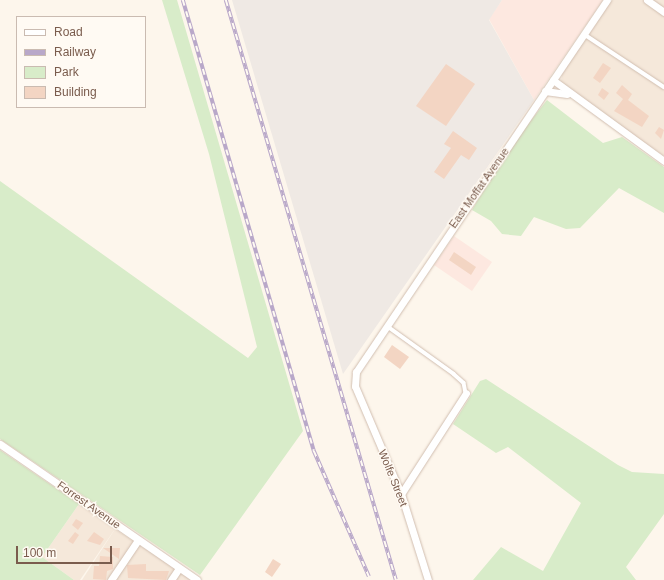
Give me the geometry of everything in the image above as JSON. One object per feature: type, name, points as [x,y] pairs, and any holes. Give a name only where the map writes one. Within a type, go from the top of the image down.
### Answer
[{"type":"street","name":"East Moffat Avenue","points":[[355,378],[359,364],[385,324],[607,0]]},
{"type":"street","points":[[647,0],[664,12]]},
{"type":"street","points":[[552,80],[567,94],[664,160]]},
{"type":"street","points":[[545,91],[567,94]]},
{"type":"street","name":"Wolfe Street","points":[[355,378],[401,494],[428,580]]},
{"type":"street","points":[[401,494],[466,393]]},
{"type":"street","name":"Forrest Avenue","points":[[0,444],[197,580]]},
{"type":"street","points":[[111,580],[138,540]]},
{"type":"street","points":[[171,580],[179,568]]},
{"type":"lane","points":[[584,34],[664,87]]},
{"type":"lane","points":[[385,324],[454,374],[464,383],[466,393]]},
{"type":"shaded area","points":[[232,0],[502,0],[489,20],[534,100],[343,374]]},
{"type":"shaded area","points":[[502,0],[603,0],[534,100],[489,19]]},
{"type":"shaded area","points":[[611,0],[664,0],[664,156],[566,89],[561,81],[563,69]]},
{"type":"shaded area","points":[[454,236],[492,262],[472,291],[434,265]]},
{"type":"shaded area","points":[[79,504],[115,529],[80,580],[74,580],[42,557]]},
{"type":"shaded area","points":[[115,529],[192,580],[82,580]]},
{"type":"green space","points":[[162,0],[177,0],[303,431],[200,575],[0,439],[0,181],[248,358],[257,347],[209,154]]},
{"type":"green space","points":[[547,100],[603,143],[622,137],[664,167],[664,213],[619,188],[580,228],[566,229],[534,217],[521,236],[502,234],[491,221],[472,210],[506,152]]},
{"type":"green space","points":[[486,379],[618,465],[632,472],[664,474],[664,514],[626,567],[636,580],[473,580],[501,547],[543,571],[581,503],[508,447],[496,453],[453,424],[480,381]]},
{"type":"green space","points":[[0,450],[79,504],[42,557],[74,580],[0,580]]},
{"type":"building","points":[[603,63],[611,68],[600,83],[593,78]]},
{"type":"building","points":[[446,64],[475,84],[446,126],[416,106]]},
{"type":"building","points":[[622,85],[632,94],[628,100],[649,116],[642,127],[614,111],[623,99],[616,93]]},
{"type":"building","points":[[602,88],[609,93],[604,100],[598,95]]},
{"type":"building","points":[[659,127],[664,130],[661,139],[655,133]]},
{"type":"building","points":[[453,131],[477,148],[469,160],[461,155],[444,179],[434,172],[451,148],[444,144]]},
{"type":"building","points":[[454,252],[476,267],[471,275],[449,260]]},
{"type":"building","points":[[392,345],[409,357],[400,369],[384,357]]},
{"type":"building","points":[[76,519],[83,523],[78,530],[72,525]]},
{"type":"building","points":[[75,532],[79,535],[73,544],[68,541]]},
{"type":"building","points":[[94,532],[104,539],[100,545],[87,541]]},
{"type":"building","points":[[103,548],[120,548],[119,559]]},
{"type":"building","points":[[100,556],[113,557],[113,569],[107,571],[106,580],[93,579],[94,566],[99,566]]},
{"type":"building","points":[[273,559],[281,564],[272,577],[265,572]]},
{"type":"building","points":[[146,564],[146,571],[169,571],[166,580],[128,578],[127,565]]},
{"type":"railway","points":[[183,0],[314,451],[369,576]]},
{"type":"railway","points":[[226,0],[396,580]]}]
